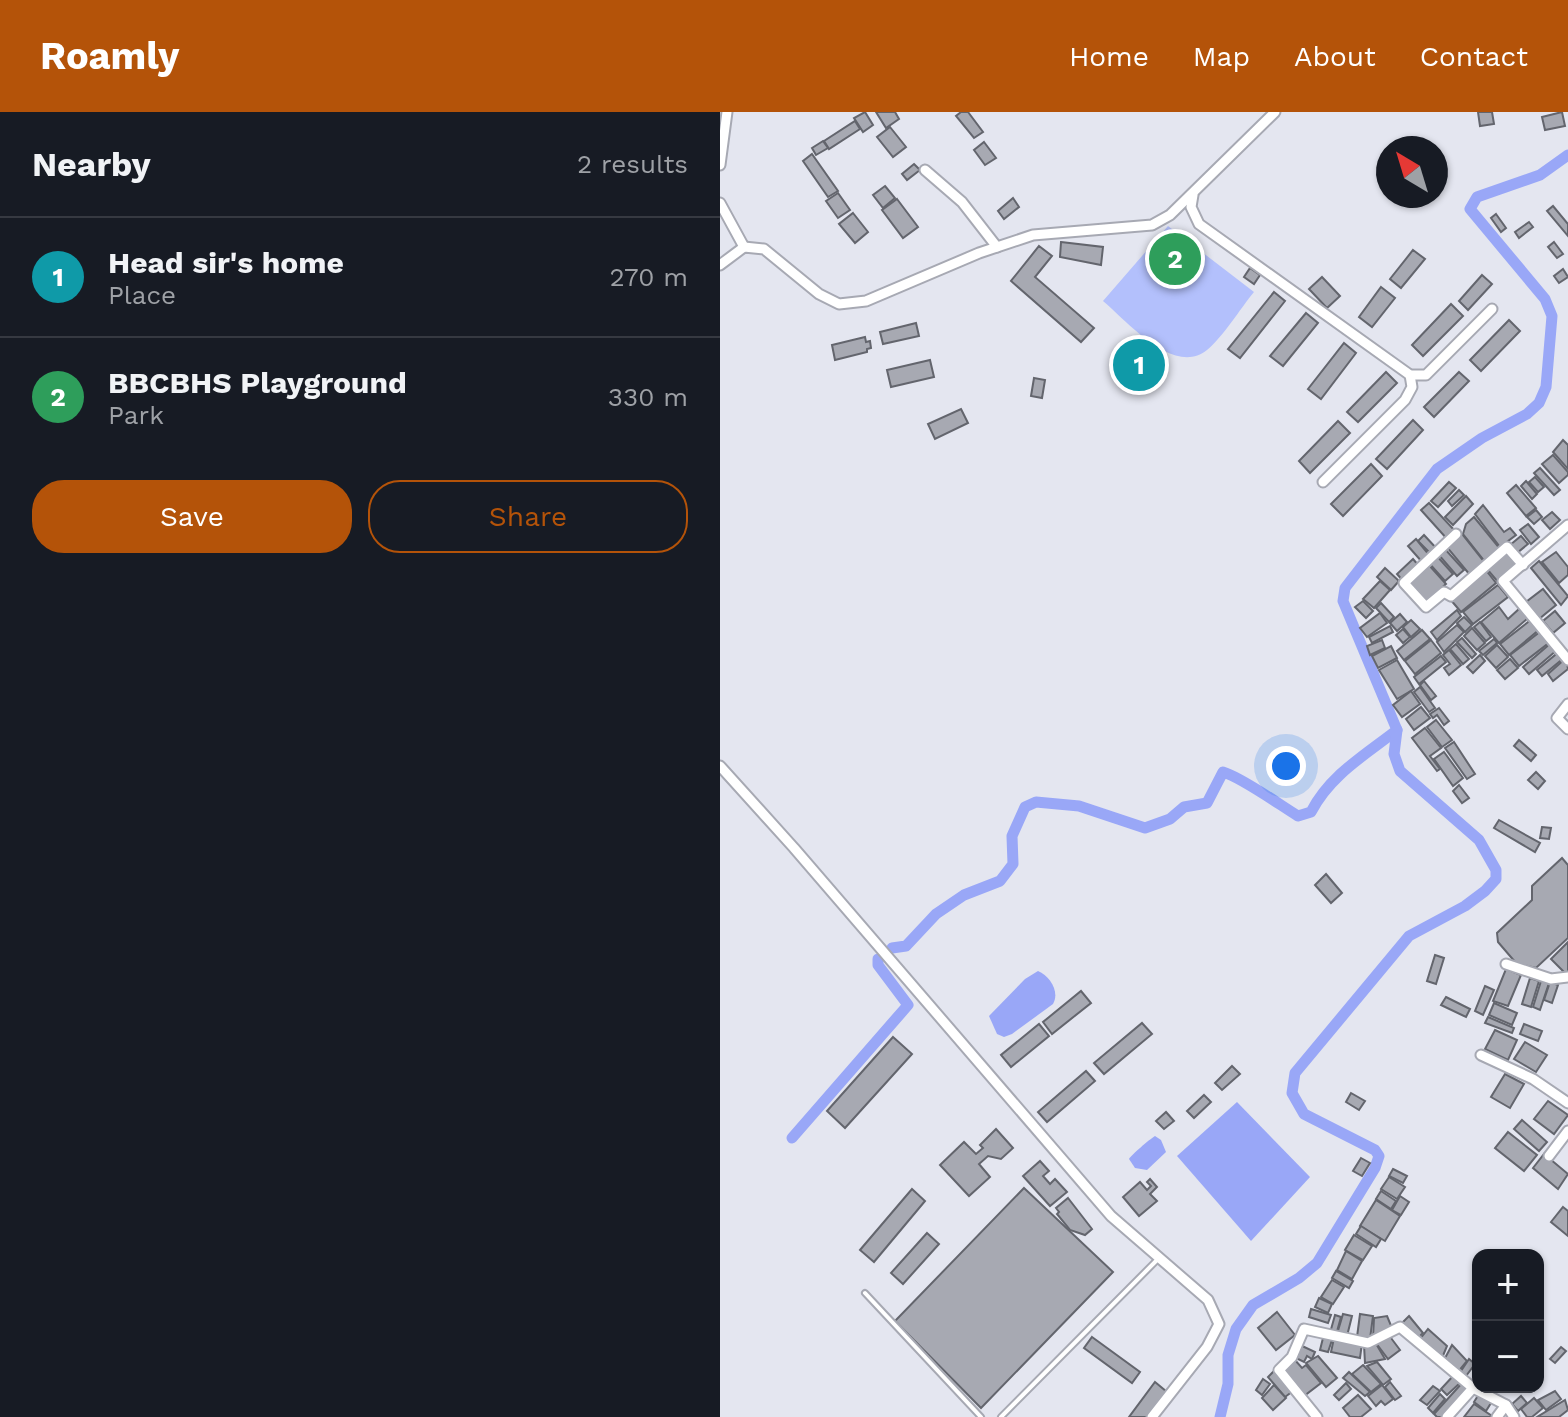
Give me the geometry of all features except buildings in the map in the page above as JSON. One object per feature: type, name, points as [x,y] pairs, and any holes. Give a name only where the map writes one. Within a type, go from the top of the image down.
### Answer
[{"type":"street","points":[[720,165],[727,112]]},
{"type":"street","points":[[720,265],[744,247],[764,249],[819,294],[839,304],[866,301],[1033,235],[1152,225],[1170,215],[1275,112]]},
{"type":"street","points":[[925,170],[962,202],[997,247]]},
{"type":"street","points":[[1194,192],[1191,207],[1199,224],[1410,375],[1423,377],[1429,373],[1492,309]]},
{"type":"street","points":[[720,203],[744,247]]},
{"type":"street","points":[[1323,482],[1405,400],[1412,387],[1410,375]]},
{"type":"street","points":[[1568,525],[1504,582],[1568,660]]},
{"type":"street","points":[[1456,534],[1404,583],[1426,607],[1444,592],[1450,596],[1507,547],[1523,565]]},
{"type":"street","points":[[1568,704],[1557,718],[1568,729]]},
{"type":"street","points":[[720,766],[1101,1204],[1158,1259],[1208,1300],[1219,1324],[1207,1347],[1152,1417]]},
{"type":"street","points":[[1506,964],[1551,979],[1568,977]]},
{"type":"street","points":[[1481,1055],[1533,1079],[1568,1103]]},
{"type":"street","points":[[1549,1156],[1568,1131]]},
{"type":"street","points":[[1317,1417],[1279,1370],[1292,1357],[1304,1329],[1368,1343],[1400,1327],[1472,1387]]},
{"type":"street","points":[[1447,1417],[1472,1389]]},
{"type":"street","points":[[1483,1393],[1506,1405],[1514,1417]]},
{"type":"street","points":[[1497,1417],[1506,1405]]},
{"type":"lane","points":[[1001,1417],[1158,1259]]},
{"type":"lane","points":[[865,1293],[981,1417]]},
{"type":"shaded area","points":[[1168,226],[1254,292],[1213,344],[1194,356],[1180,357],[1166,352],[1103,301]]},
{"type":"shaded area","points":[[1038,971],[1053,985],[1053,1004],[1012,1034],[1004,1037],[997,1034],[989,1016],[1025,979]]},
{"type":"shaded area","points":[[1237,1102],[1310,1177],[1251,1241],[1177,1156]]},
{"type":"shaded area","points":[[1155,1136],[1161,1140],[1166,1152],[1147,1170],[1135,1168],[1129,1159]]},
{"type":"waterway","points":[[892,948],[906,946],[936,914],[964,895],[1000,881],[1013,864],[1012,836],[1025,807],[1036,802],[1079,806],[1145,828],[1170,819],[1184,807],[1207,803],[1223,772],[1250,785],[1298,816],[1311,812],[1338,776],[1397,730],[1343,601],[1345,588],[1437,469],[1482,438],[1527,414],[1539,403],[1546,387],[1552,316],[1545,299],[1470,209],[1477,197],[1540,175],[1568,155]]},
{"type":"waterway","points":[[1220,1417],[1228,1384],[1228,1355],[1236,1329],[1253,1305],[1299,1278],[1317,1263],[1375,1168],[1379,1156],[1375,1150],[1304,1114],[1292,1093],[1295,1073],[1409,936],[1465,906],[1496,879],[1496,870],[1479,840],[1400,771],[1394,754],[1397,730]]},
{"type":"waterway","points":[[792,1138],[908,1005],[878,965],[878,959]]},
{"type":"place","name":"BBCBHS Playground","points":[[1175,259]]},
{"type":"place","name":"Head sir's home","points":[[1139,365]]}]
